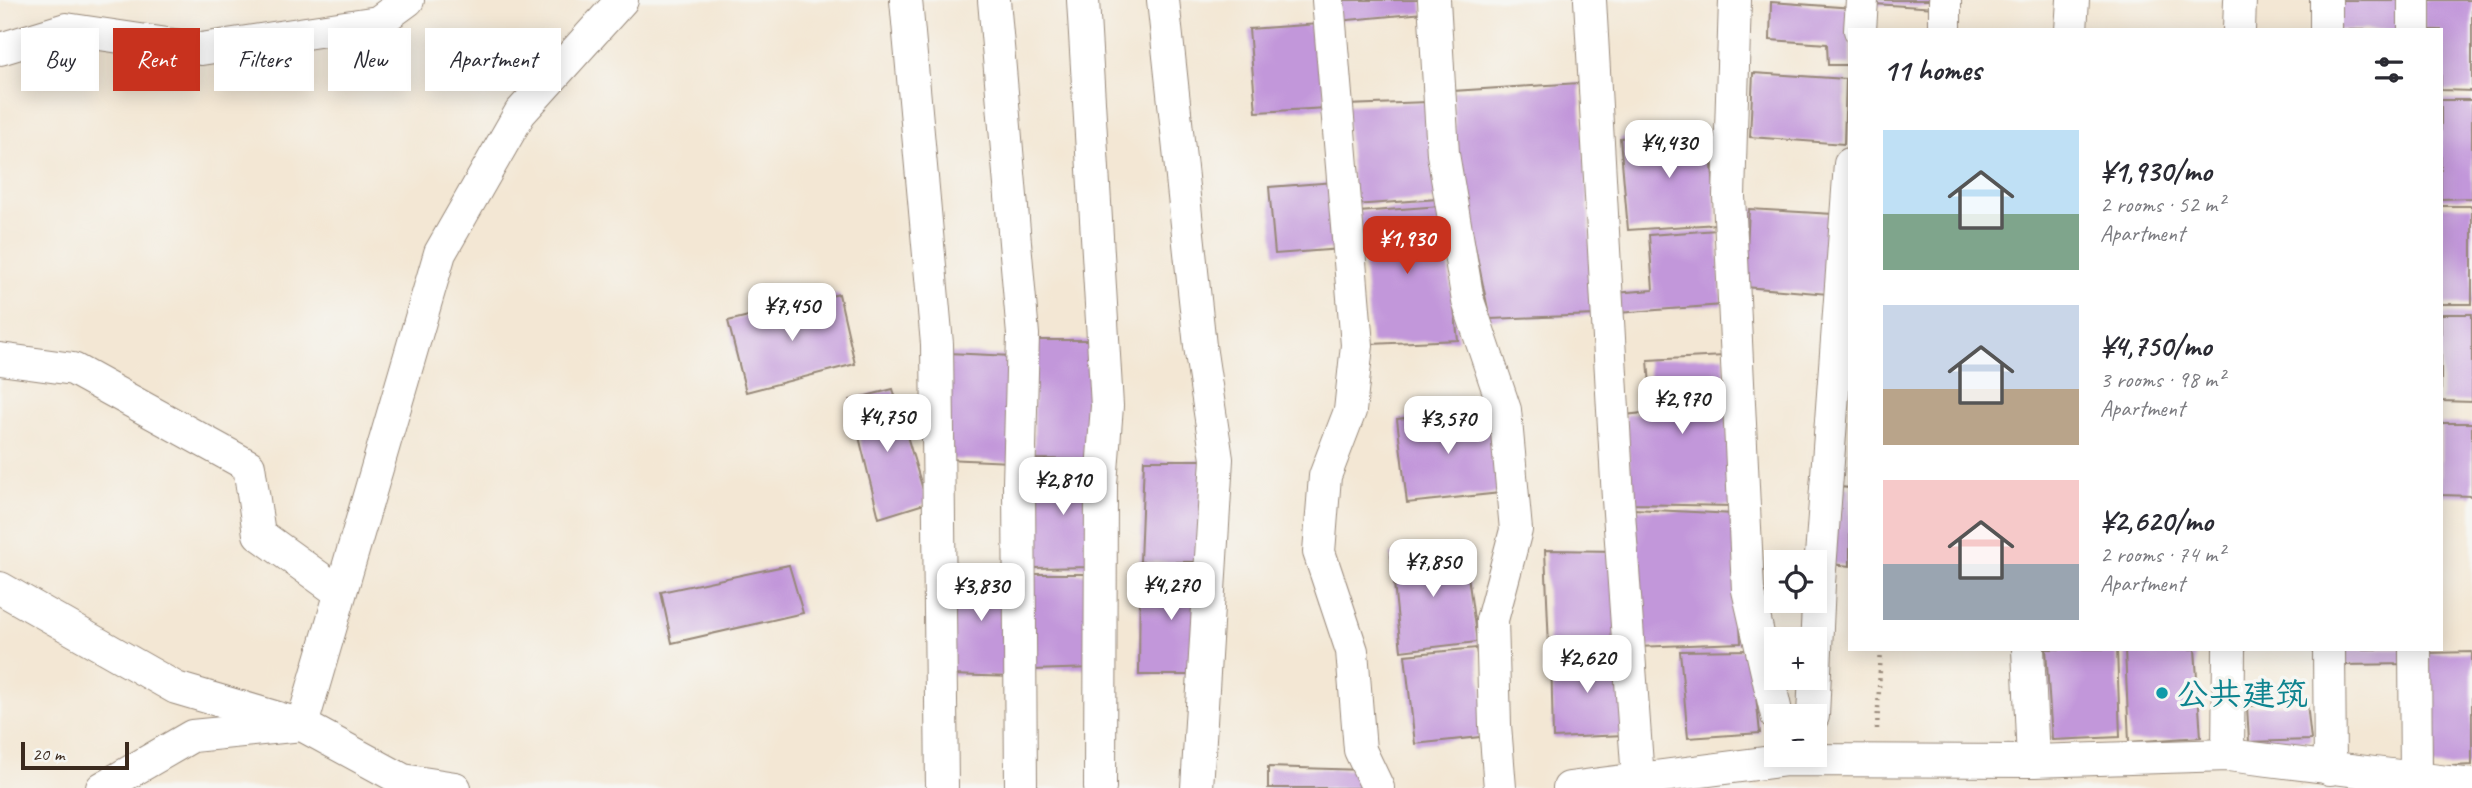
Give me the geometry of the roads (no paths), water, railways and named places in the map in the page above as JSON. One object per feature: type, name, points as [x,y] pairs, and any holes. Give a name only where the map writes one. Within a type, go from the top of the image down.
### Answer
[{"type":"street","points":[[0,49],[66,29],[201,49],[378,22],[408,0]]},
{"type":"street","points":[[302,725],[440,253],[520,113],[622,0]]},
{"type":"street","points":[[906,0],[937,344],[942,788]]},
{"type":"street","points":[[994,0],[1023,335],[1020,484],[1021,788]]},
{"type":"street","points":[[1083,0],[1107,405],[1101,484],[1100,788]]},
{"type":"street","points":[[1163,0],[1200,346],[1217,459],[1197,788]]},
{"type":"street","points":[[1328,0],[1357,345],[1350,411],[1325,477],[1319,552],[1352,651],[1360,750],[1378,788]]},
{"type":"street","points":[[1434,0],[1443,154],[1468,301],[1505,410],[1515,516],[1516,530],[1492,620],[1494,725],[1500,788]]},
{"type":"street","points":[[1590,0],[1618,499],[1638,779]]},
{"type":"street","points":[[1735,0],[1729,197],[1748,590],[1774,704]]},
{"type":"street","points":[[1860,28],[1862,0]]},
{"type":"street","points":[[1945,0],[1945,28]]},
{"type":"street","points":[[2071,28],[2073,0]]},
{"type":"street","points":[[2239,28],[2240,0]]},
{"type":"street","points":[[2326,0],[2326,28]]},
{"type":"street","points":[[2414,0],[2414,28]]},
{"type":"street","points":[[1814,704],[1819,583],[1848,191]]},
{"type":"street","points":[[0,359],[73,369],[249,466],[259,534],[335,589]]},
{"type":"street","points":[[0,588],[176,688],[302,725],[403,780],[455,788]]},
{"type":"street","points":[[2028,651],[2033,761]]},
{"type":"street","points":[[2228,755],[2230,651]]},
{"type":"street","points":[[2329,651],[2347,776]]},
{"type":"street","points":[[2415,651],[2416,778]]},
{"type":"street","points":[[102,788],[192,736],[302,725]]},
{"type":"street","points":[[1827,758],[2033,761],[2228,755],[2347,776],[2416,778],[2472,785]]},
{"type":"street","points":[[1569,788],[1764,762]]},
{"type":"place","name":"公共建筑","points":[[2162,693]]}]
